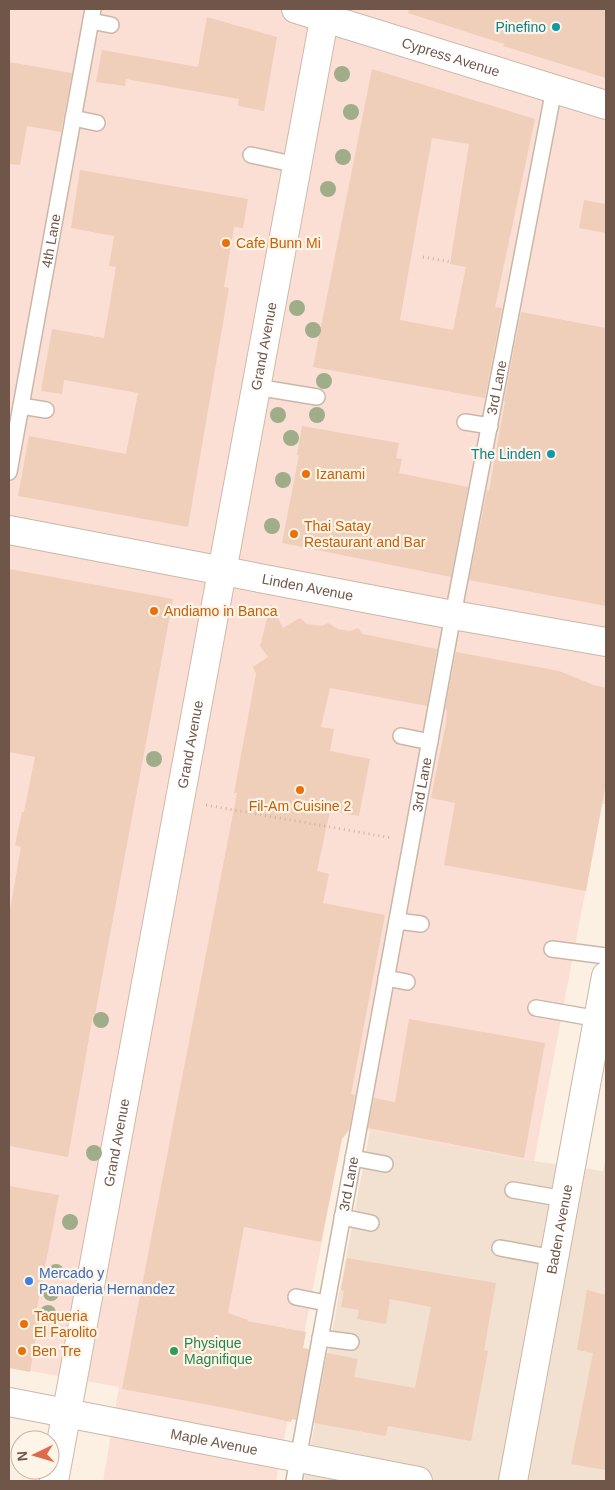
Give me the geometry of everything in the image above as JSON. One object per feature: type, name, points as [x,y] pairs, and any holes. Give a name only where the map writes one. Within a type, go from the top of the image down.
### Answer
[{"type":"street","name":"Cypress Avenue","points":[[296,9],[325,13],[606,105]]},
{"type":"street","name":"Grand Avenue","points":[[54,1481],[325,13]]},
{"type":"street","name":"Linden Avenue","points":[[9,530],[453,615],[606,642]]},
{"type":"street","name":"Baden Avenue","points":[[512,1481],[606,976]]},
{"type":"street","name":"Maple Avenue","points":[[9,1402],[67,1413],[296,1470],[418,1481]]},
{"type":"lane","points":[[92,15],[111,25]]},
{"type":"lane","name":"4th Lane","points":[[9,472],[92,15]]},
{"type":"lane","name":"3rd Lane","points":[[296,1470],[453,615],[490,426],[514,325],[554,89]]},
{"type":"lane","points":[[73,118],[97,123]]},
{"type":"lane","points":[[251,155],[297,165]]},
{"type":"lane","points":[[256,387],[318,397]]},
{"type":"lane","points":[[21,406],[46,410]]},
{"type":"lane","points":[[465,422],[490,426]]},
{"type":"lane","points":[[401,736],[430,742]]},
{"type":"lane","points":[[397,921],[421,924]]},
{"type":"lane","points":[[552,949],[606,956]]},
{"type":"lane","points":[[386,978],[407,982]]},
{"type":"lane","points":[[536,1008],[598,1019]]},
{"type":"lane","points":[[354,1158],[386,1164]]},
{"type":"lane","points":[[514,1190],[565,1199]]},
{"type":"lane","points":[[342,1218],[371,1223]]},
{"type":"lane","points":[[500,1248],[554,1258]]},
{"type":"lane","points":[[296,1297],[326,1303]]},
{"type":"lane","points":[[320,1338],[351,1342]]},
{"type":"path","points":[[424,257],[450,262]]},
{"type":"path","points":[[180,800],[412,841]]},
{"type":"shaded area","points":[[9,9],[606,9],[606,804],[602,804],[534,1161],[344,1126],[276,1481],[103,1481],[119,1387],[9,1367]]},
{"type":"shaded area","points":[[370,1130],[534,1161],[603,1171],[606,1156],[606,1481],[304,1481]]},
{"type":"building","name":"Pinefino","points":[[409,9],[606,9],[606,78],[503,46],[504,44],[408,13]]},
{"type":"building","points":[[207,17],[277,37],[264,111],[238,106],[239,99],[126,79],[125,86],[96,82],[102,50],[198,67]]},
{"type":"building","points":[[9,62],[72,73],[61,132],[27,126],[20,165],[9,164]]},
{"type":"building","points":[[372,69],[535,119],[495,307],[502,308],[485,398],[313,367]],"holes":[[[432,138],[469,144],[450,264],[466,267],[453,330],[400,320]]]},
{"type":"building","points":[[80,170],[248,199],[243,228],[234,227],[224,287],[229,288],[188,527],[18,496],[29,436],[126,454],[138,393],[64,380],[62,394],[41,391],[52,329],[104,338],[116,267],[109,266],[114,236],[71,228]]},
{"type":"building","points":[[584,200],[606,204],[606,233],[579,228]]},
{"type":"building","name":"The Linden","points":[[521,312],[606,328],[606,606],[469,580],[487,490],[489,491]]},
{"type":"building","points":[[302,426],[399,443],[396,458],[402,459],[399,473],[468,487],[451,577],[282,543],[299,455],[297,455]]},
{"type":"building","points":[[9,569],[173,599],[95,1015],[93,1015],[68,1157],[9,1146],[9,915],[21,847],[15,845],[35,757],[9,752]]},
{"type":"building","points":[[271,604],[283,628],[300,618],[307,624],[322,626],[328,623],[338,629],[350,631],[358,628],[363,634],[437,649],[427,706],[330,688],[321,727],[334,729],[330,751],[370,759],[359,816],[330,811],[317,871],[329,874],[323,903],[385,915],[351,1094],[355,1095],[349,1130],[342,1139],[321,1242],[244,1227],[228,1313],[247,1321],[306,1332],[303,1348],[309,1349],[296,1420],[292,1419],[291,1422],[122,1389],[237,793],[234,793],[256,674],[253,667],[268,657],[260,646]]},
{"type":"building","points":[[456,652],[559,671],[606,688],[606,783],[586,891],[444,865],[455,803],[431,798],[446,723],[447,710],[445,709]]},
{"type":"building","points":[[409,1019],[545,1043],[524,1158],[368,1128],[374,1098],[395,1102]]},
{"type":"building","points":[[9,1186],[59,1195],[36,1313],[40,1314],[30,1372],[9,1368]]},
{"type":"building","points":[[347,1258],[496,1283],[484,1350],[488,1351],[471,1441],[388,1426],[386,1436],[314,1423],[327,1353],[358,1359],[354,1377],[415,1388],[431,1307],[390,1299],[386,1324],[357,1319],[359,1310],[341,1307],[344,1291],[341,1290]]},
{"type":"building","points":[[587,1290],[606,1295],[606,1470],[571,1464],[593,1353],[577,1350]]},
{"type":"place","name":"Pinefino","points":[[556,27]]},
{"type":"place","name":"Cafe Bunn Mi","points":[[226,243]]},
{"type":"place","name":"The Linden","points":[[551,454]]},
{"type":"place","name":"Izanami","points":[[306,474]]},
{"type":"place","name":"Thai Satay Restaurant and Bar","points":[[294,534]]},
{"type":"place","name":"Andiamo in Banca","points":[[154,611]]},
{"type":"place","name":"Fil-Am Cuisine 2","points":[[300,790]]},
{"type":"place","name":"Mercado y Panaderia Hernandez","points":[[29,1281]]},
{"type":"place","name":"Taqueria El Farolito","points":[[24,1324]]},
{"type":"place","name":"Ben Tre","points":[[22,1351]]},
{"type":"place","name":"Physique Magnifique","points":[[174,1351]]}]
